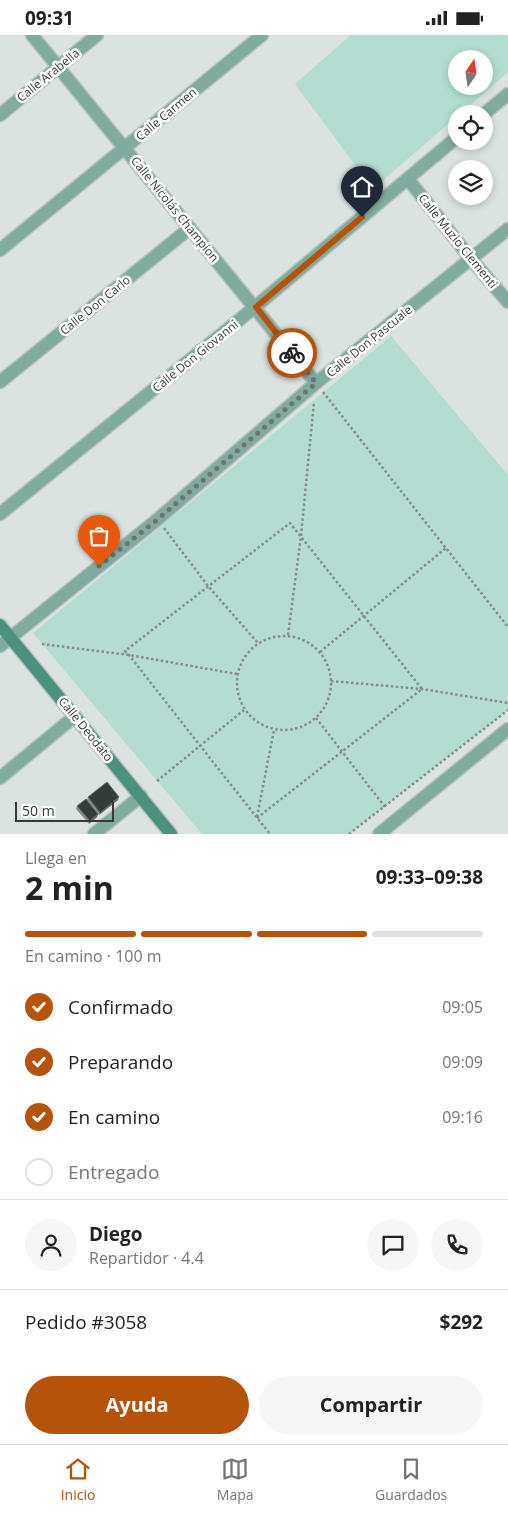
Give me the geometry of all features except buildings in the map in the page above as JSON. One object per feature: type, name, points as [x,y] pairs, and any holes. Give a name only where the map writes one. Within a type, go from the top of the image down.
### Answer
[{"type":"street","name":"Calle Nicolás Champion","points":[[32,35],[256,307],[316,383]]},
{"type":"street","name":"Calle Arabella","points":[[0,115],[97,35]]},
{"type":"street","name":"Calle Carmen","points":[[0,250],[262,35]]},
{"type":"street","points":[[493,106],[508,94]]},
{"type":"street","name":"Calle Don Giovanni","points":[[0,514],[256,307],[448,145]]},
{"type":"street","name":"Calle Muzio Clementi","points":[[408,179],[470,259],[508,302]]},
{"type":"street","name":"Calle Don Carlo","points":[[0,382],[190,228]]},
{"type":"street","name":"Calle Don Pascuale","points":[[0,646],[158,519],[316,383],[508,229]]},
{"type":"street","name":"Calle Deodato","points":[[0,625],[171,834]]},
{"type":"street","points":[[0,778],[76,716]]},
{"type":"street","points":[[379,834],[508,729]]},
{"type":"street","points":[[94,834],[141,796]]},
{"type":"path","points":[[288,636],[316,383]]},
{"type":"path","points":[[316,383],[508,627]]},
{"type":"path","points":[[158,519],[208,587],[258,643]]},
{"type":"path","points":[[270,834],[125,651],[290,523],[422,689]]},
{"type":"path","points":[[320,653],[446,548]]},
{"type":"path","points":[[277,636],[288,636],[311,644],[320,653],[326,661],[331,681],[331,692],[328,702],[316,718],[306,725],[285,731],[274,730],[258,722],[244,710],[236,686],[241,662],[248,651],[258,643],[277,636]]},
{"type":"path","points":[[42,644],[129,655],[237,674]]},
{"type":"path","points":[[331,681],[422,689],[508,703]]},
{"type":"path","points":[[257,818],[422,689]]},
{"type":"path","points":[[349,834],[508,709]]},
{"type":"path","points":[[157,781],[244,710]]},
{"type":"path","points":[[316,718],[385,807]]},
{"type":"path","points":[[257,818],[274,730]]},
{"type":"green space","points":[[351,35],[506,35],[508,37],[508,72],[493,85],[493,50],[448,50],[448,95],[482,95],[470,105],[448,105],[448,124],[373,189],[295,84]]},
{"type":"green space","points":[[391,336],[508,475],[508,710],[349,834],[202,834],[33,633]]},
{"type":"way so far","points":[[99,566],[158,519],[316,383],[292,353]]},
{"type":"route","points":[[292,353],[256,307],[362,217]]}]
